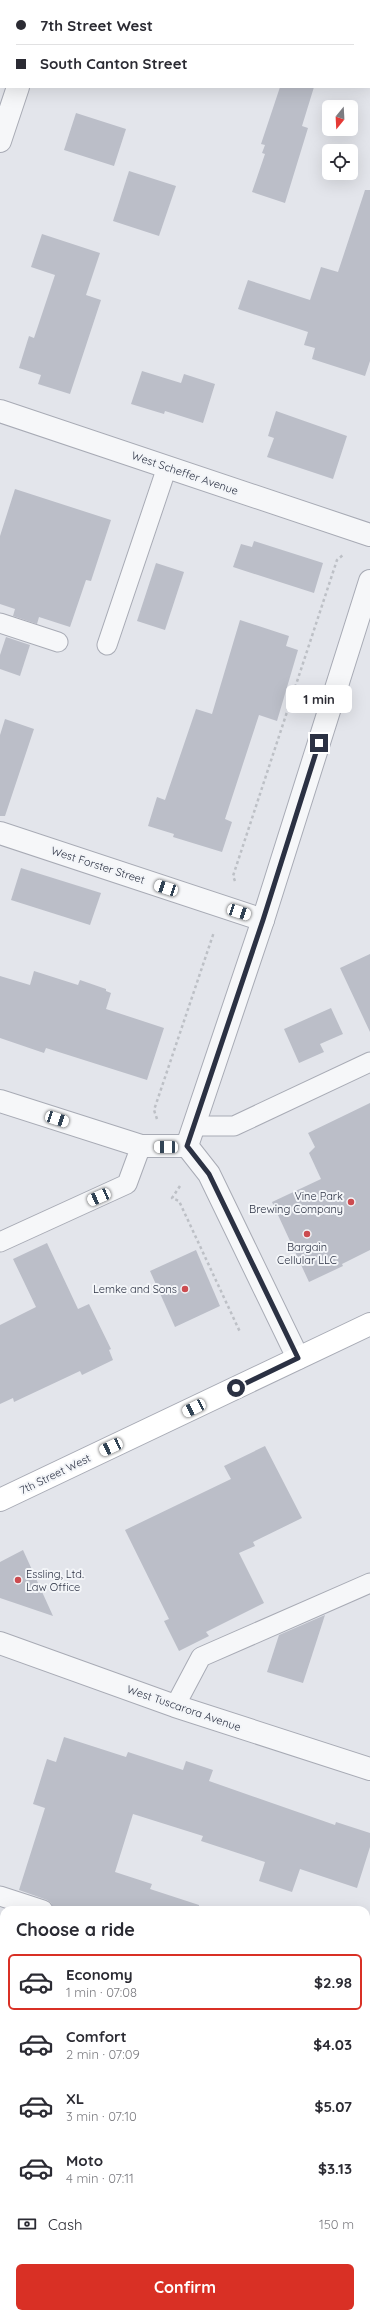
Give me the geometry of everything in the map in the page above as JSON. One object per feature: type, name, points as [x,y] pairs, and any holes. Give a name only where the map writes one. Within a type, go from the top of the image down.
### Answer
[{"type":"main road","name":"7th Street West","points":[[0,1500],[370,1324]]},
{"type":"street","points":[[0,141],[18,88]]},
{"type":"street","name":"West Scheffer Avenue","points":[[1,413],[370,535]]},
{"type":"street","points":[[298,1358],[190,1136],[263,920],[370,581]]},
{"type":"street","name":"West Forster Street","points":[[0,833],[263,920]]},
{"type":"street","points":[[0,1101],[141,1146],[190,1136]]},
{"type":"street","name":"West Tuscarora Avenue","points":[[0,1643],[175,1706],[370,1769]]},
{"type":"lane","points":[[107,646],[167,467]]},
{"type":"lane","points":[[0,623],[58,642]]},
{"type":"lane","points":[[190,1136],[234,1126],[370,1062]]},
{"type":"lane","points":[[0,1242],[127,1184],[141,1146]]},
{"type":"lane","points":[[175,1706],[201,1657],[370,1583]]},
{"type":"lane","points":[[0,1896],[31,1906]]},
{"type":"path","points":[[235,881],[233,876],[337,560],[345,553]]},
{"type":"path","points":[[158,1120],[154,1110],[214,929],[218,927]]},
{"type":"path","points":[[180,1186],[172,1198],[179,1201],[240,1332]]},
{"type":"building","points":[[280,88],[314,88],[302,126],[308,128],[285,203],[252,192],[265,154],[262,153],[265,145],[261,144]]},
{"type":"building","points":[[76,113],[126,129],[114,166],[64,150]]},
{"type":"building","points":[[129,171],[176,186],[159,236],[113,221]]},
{"type":"building","points":[[365,190],[370,190],[370,361],[365,376],[312,359],[315,348],[304,345],[308,332],[238,309],[248,280],[310,300],[321,267],[338,272]]},
{"type":"building","points":[[42,234],[100,253],[86,295],[101,300],[70,394],[38,384],[41,375],[19,368],[29,336],[34,338],[55,275],[31,267]]},
{"type":"building","points":[[142,371],[181,383],[184,374],[215,384],[203,423],[165,411],[164,414],[131,404]]},
{"type":"building","points":[[276,411],[347,436],[333,479],[267,457],[274,438],[268,436]]},
{"type":"building","points":[[15,489],[111,520],[91,581],[86,580],[70,627],[39,617],[37,624],[13,616],[15,609],[0,604],[0,536]]},
{"type":"building","points":[[254,541],[323,563],[314,593],[233,567],[241,544],[252,547]]},
{"type":"building","points":[[156,563],[184,572],[165,630],[137,621]]},
{"type":"building","points":[[240,620],[289,636],[286,646],[298,650],[277,721],[259,715],[225,819],[232,822],[222,852],[173,837],[174,834],[148,826],[157,797],[165,800],[196,709],[212,714]]},
{"type":"building","points":[[6,637],[30,645],[20,676],[0,669],[0,655]]},
{"type":"building","points":[[5,719],[34,729],[5,816],[0,816],[0,735]]},
{"type":"building","points":[[21,868],[101,893],[90,925],[11,900]]},
{"type":"building","points":[[370,954],[370,1032],[340,968]]},
{"type":"building","points":[[34,971],[78,985],[80,980],[106,989],[106,991],[111,993],[106,1009],[164,1028],[147,1080],[46,1048],[44,1053],[0,1038],[0,976],[30,985]]},
{"type":"building","points":[[331,1008],[343,1034],[320,1044],[324,1052],[299,1063],[284,1029]]},
{"type":"building","points":[[370,1103],[370,1250],[342,1264],[343,1266],[309,1282],[272,1202],[321,1179],[309,1153],[315,1147],[308,1133]]},
{"type":"building","points":[[47,1243],[78,1309],[89,1304],[111,1349],[109,1350],[113,1360],[82,1375],[80,1371],[14,1402],[13,1398],[0,1404],[0,1325],[36,1307],[13,1259]]},
{"type":"building","name":"Lemke and Sons","points":[[196,1250],[220,1306],[175,1327],[150,1271]]},
{"type":"building","points":[[265,1446],[302,1518],[253,1542],[255,1546],[239,1553],[264,1603],[206,1632],[209,1636],[179,1651],[164,1621],[169,1619],[125,1530],[231,1479],[224,1466]]},
{"type":"building","name":"Essling, Ltd. Law Office","points":[[23,1550],[53,1616],[0,1598],[0,1562]]},
{"type":"building","points":[[325,1615],[303,1683],[267,1672],[279,1635]]},
{"type":"building","points":[[64,1737],[126,1757],[128,1752],[183,1770],[186,1761],[213,1770],[209,1781],[335,1825],[336,1822],[370,1833],[370,1847],[357,1888],[300,1869],[292,1892],[259,1881],[265,1862],[201,1841],[203,1836],[133,1814],[115,1872],[152,1884],[150,1889],[199,1906],[52,1906],[47,1900],[19,1890],[45,1808],[33,1804],[47,1759],[56,1762]]},
{"type":"place","name":"Vine Park Brewing Company","points":[[351,1202]]},
{"type":"place","name":"Bargain Cellular LLC","points":[[307,1234]]},
{"type":"place","name":"Lemke and Sons","points":[[185,1289]]},
{"type":"place","name":"Essling, Ltd. Law Office","points":[[18,1580]]},
{"type":"route","points":[[236,1388],[298,1358],[209,1174],[187,1146],[263,920],[319,743]]}]
